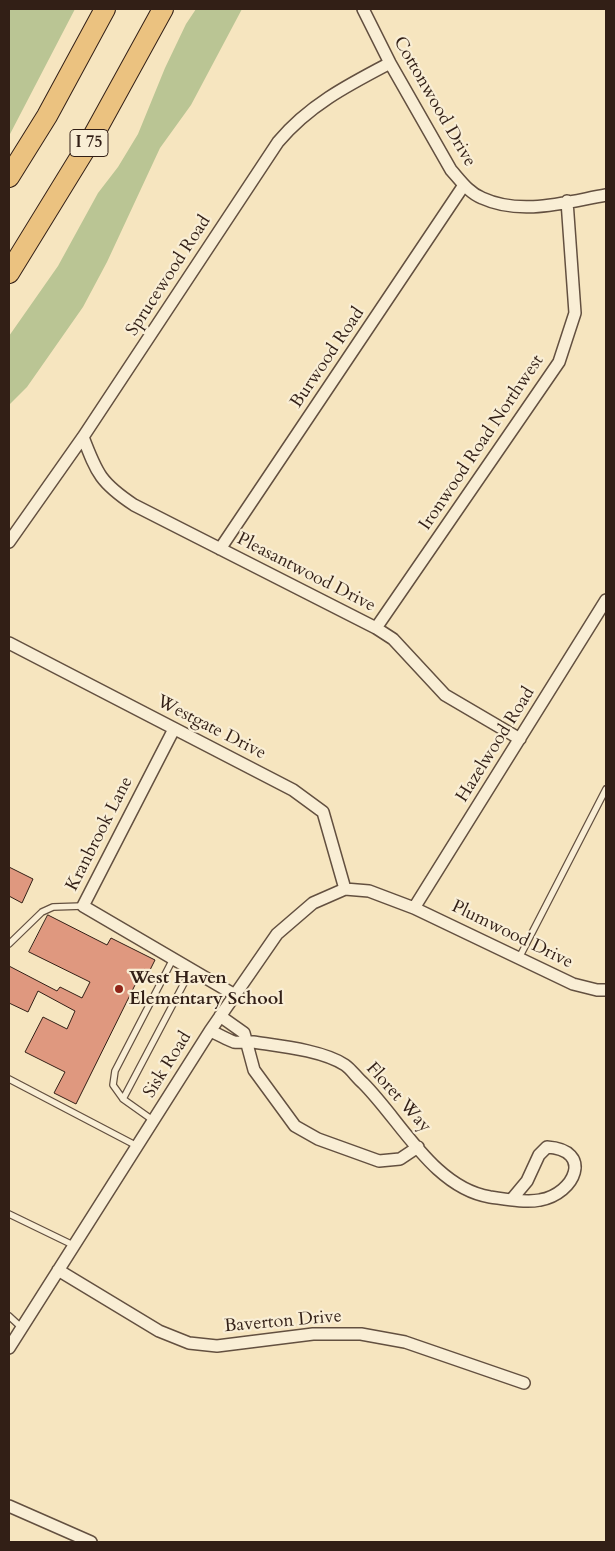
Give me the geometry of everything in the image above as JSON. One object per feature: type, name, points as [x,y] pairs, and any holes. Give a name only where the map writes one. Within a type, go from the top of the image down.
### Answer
[{"type":"highway","points":[[9,177],[47,116],[105,9]]},
{"type":"highway","name":"I 75","points":[[9,273],[92,138],[163,9]]},
{"type":"street","name":"Cottonwood Drive","points":[[363,9],[390,63],[451,170],[464,185],[481,198],[518,207],[567,202],[606,195]]},
{"type":"street","name":"Sprucewood Road","points":[[9,542],[83,438],[289,129],[320,102],[390,63]]},
{"type":"street","name":"Burwood Road","points":[[220,549],[464,185]]},
{"type":"street","name":"Ironwood Road Northwest","points":[[376,628],[559,362],[575,313],[567,202]]},
{"type":"street","name":"Pleasantwood Drive","points":[[83,438],[96,471],[109,488],[134,505],[376,628],[393,639],[445,696],[520,739]]},
{"type":"street","name":"Hazelwood Road","points":[[414,908],[606,600]]},
{"type":"street","name":"Westgate Drive","points":[[9,643],[293,790],[323,812],[345,889]]},
{"type":"street","name":"Kranbrook Lane","points":[[174,729],[83,906],[235,995]]},
{"type":"street","name":"Sisk Road","points":[[9,1348],[210,1031],[278,934],[294,916],[313,903],[345,889],[369,890],[414,908]]},
{"type":"street","name":"Plumwood Drive","points":[[414,908],[573,984],[602,990]]},
{"type":"street","points":[[220,1016],[244,1033],[254,1070],[295,1126],[318,1139],[379,1161],[400,1160],[418,1147]]},
{"type":"street","name":"Floret Way","points":[[210,1031],[236,1042],[247,1042],[325,1056],[345,1065],[370,1090],[446,1178],[472,1193],[512,1199],[540,1200],[561,1191],[570,1184],[574,1173],[574,1162],[569,1154],[558,1148],[547,1148],[539,1155],[527,1181],[512,1199]]},
{"type":"street","name":"Baverton Drive","points":[[58,1270],[159,1331],[189,1343],[217,1346],[313,1334],[361,1334],[405,1342],[524,1383]]},
{"type":"street","points":[[9,1506],[91,1542]]},
{"type":"lane","points":[[519,958],[606,789]]},
{"type":"lane","points":[[9,944],[42,912],[53,907],[83,906]]},
{"type":"lane","points":[[154,1121],[131,1107],[113,1085],[115,1071],[172,959]]},
{"type":"lane","points":[[123,1099],[191,970]]},
{"type":"lane","points":[[9,1079],[138,1146]]},
{"type":"lane","points":[[9,1214],[73,1245]]},
{"type":"lane","points":[[9,1316],[22,1328]]},
{"type":"green space","points":[[9,9],[75,9],[9,136]]},
{"type":"green space","points":[[196,9],[242,9],[191,105],[160,148],[107,262],[83,307],[27,387],[9,405],[9,336],[58,266],[98,193],[118,167],[138,134],[165,68],[186,24]]},
{"type":"building","points":[[9,867],[33,879],[22,903],[9,896]]},
{"type":"building","name":"West Haven Elementary School","points":[[48,915],[107,945],[111,938],[155,960],[143,984],[137,981],[76,1104],[54,1093],[65,1072],[25,1052],[43,1017],[67,1029],[75,1011],[38,991],[28,1012],[9,1003],[9,966],[57,991],[60,987],[82,998],[90,982],[29,952]]},
{"type":"place","name":"West Haven Elementary School","points":[[119,989]]}]
